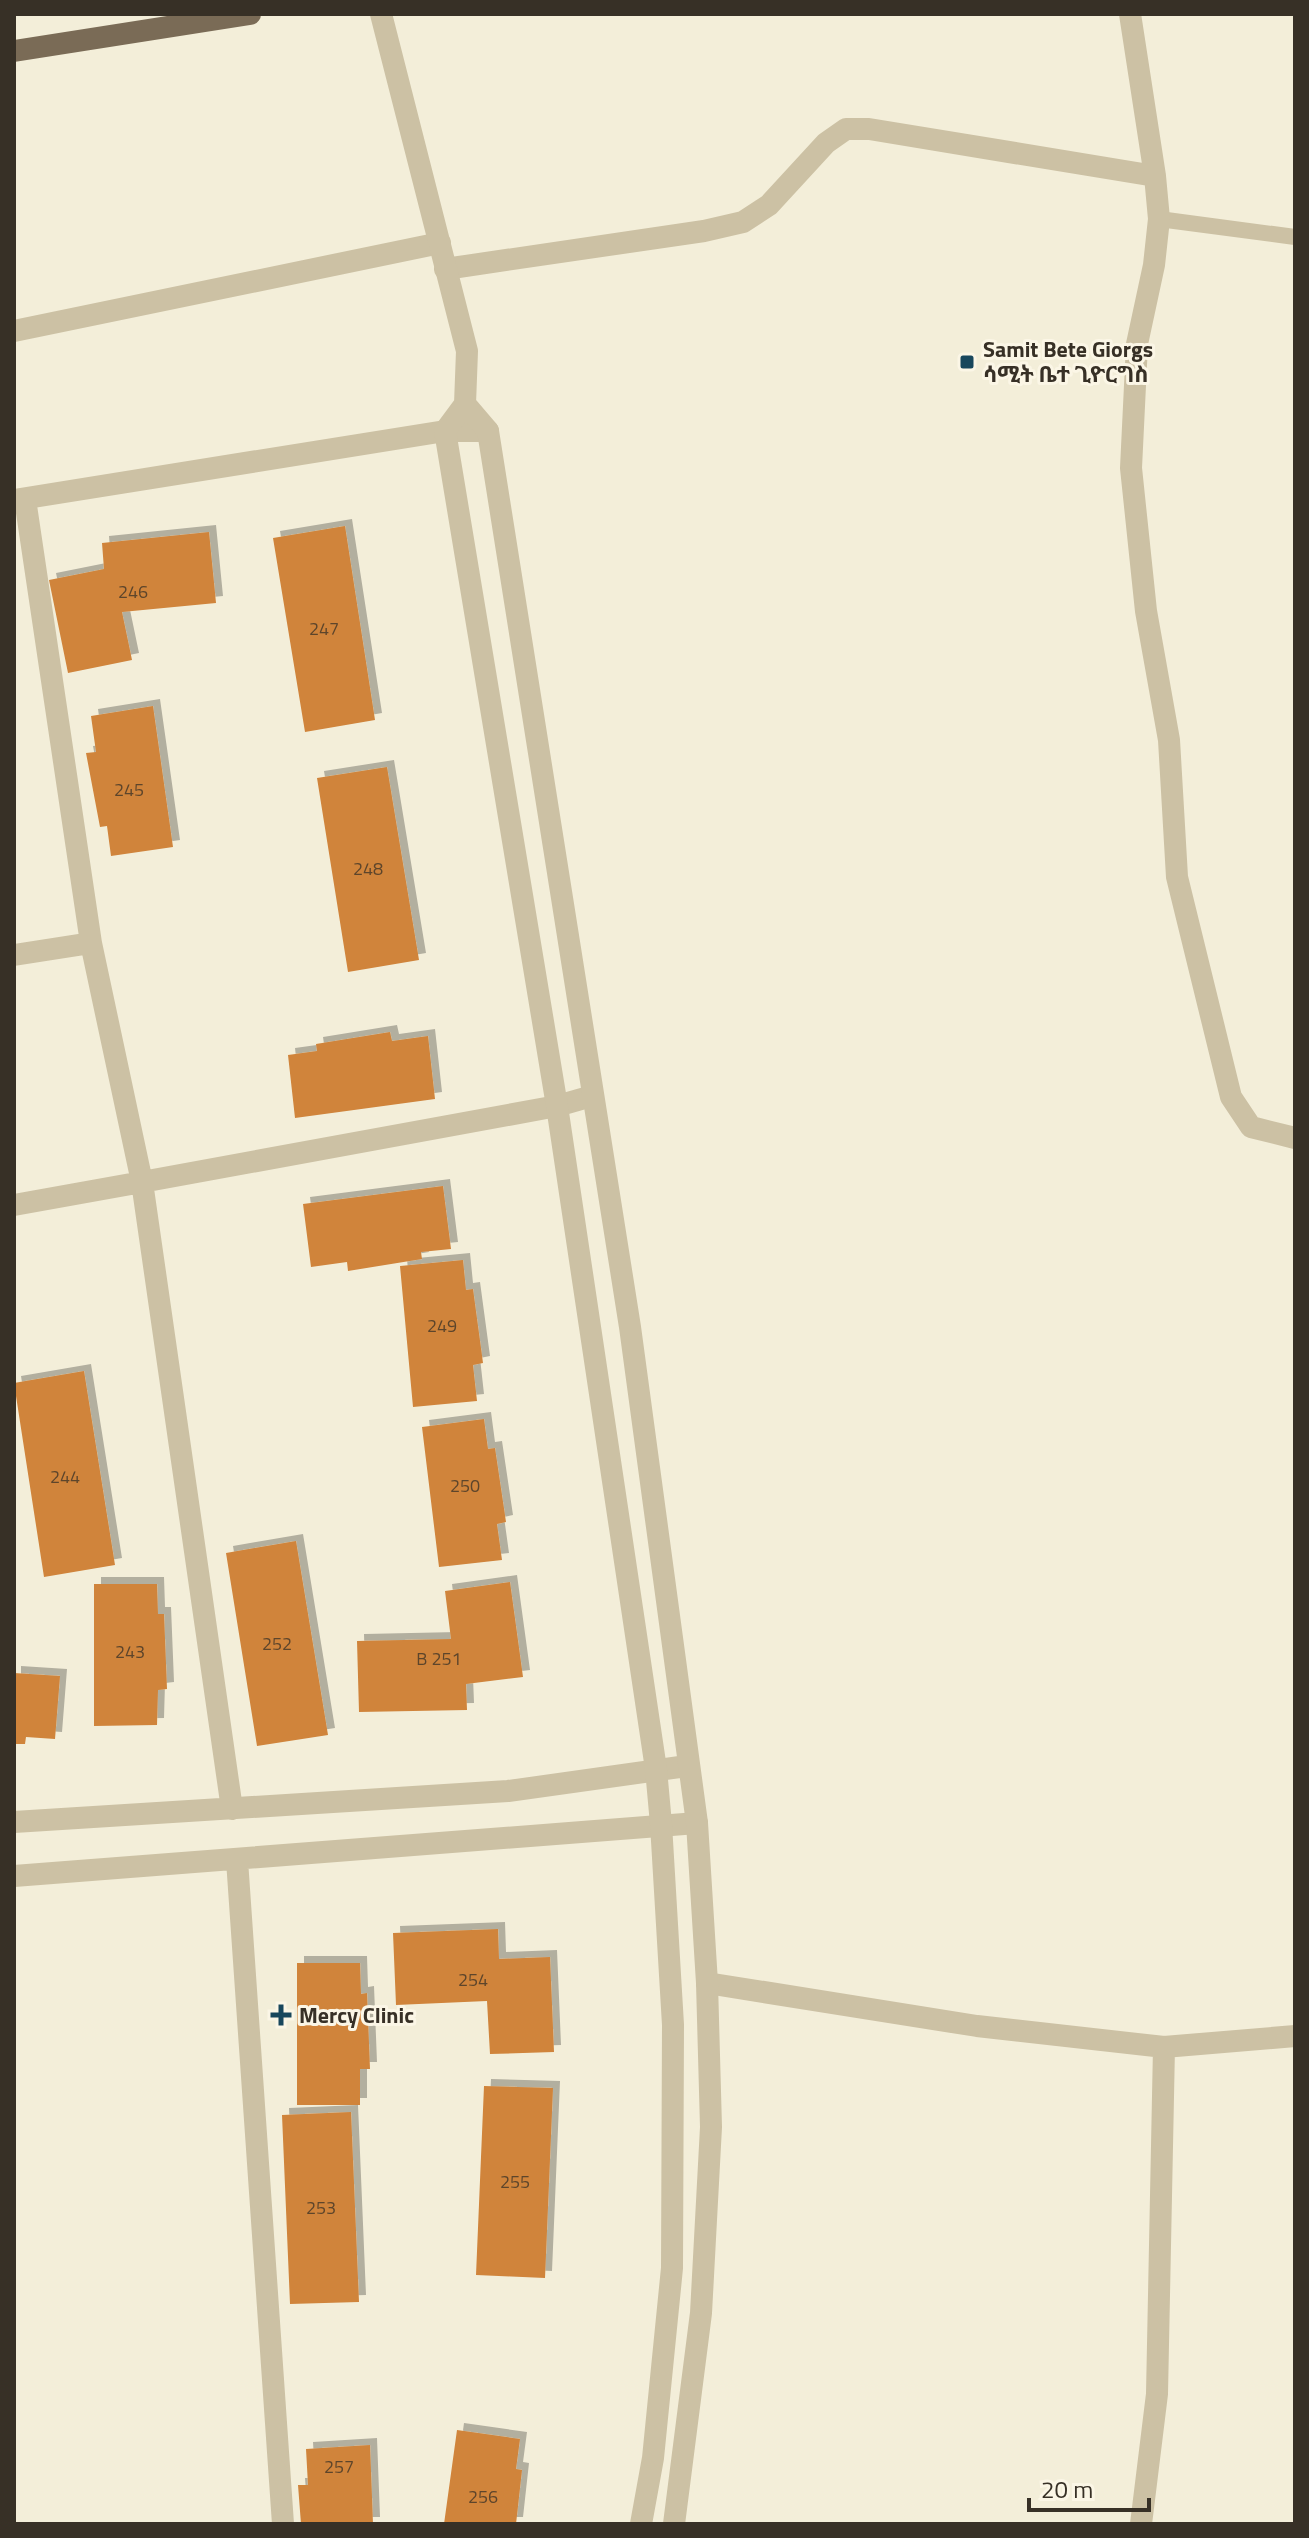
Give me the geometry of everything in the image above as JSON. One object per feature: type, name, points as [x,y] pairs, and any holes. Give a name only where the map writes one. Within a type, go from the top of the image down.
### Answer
[{"type":"main road","points":[[14,51],[250,14]]},
{"type":"street","points":[[381,14],[467,351],[465,404],[445,431],[557,1106],[656,1769],[673,2025],[672,2268],[653,2458],[641,2524]]},
{"type":"street","points":[[1130,14],[1159,219],[1154,265],[1137,344],[1131,468],[1146,611],[1169,740],[1177,877],[1231,1097],[1251,1127],[1295,1138]]},
{"type":"street","points":[[445,269],[704,231],[743,222],[769,205],[826,143],[846,129],[869,129],[1155,176]]},
{"type":"street","points":[[14,331],[440,243]]},
{"type":"street","points":[[465,404],[488,431],[630,1327],[697,1823],[707,1983],[711,2127],[701,2313],[674,2524]]},
{"type":"street","points":[[232,1809],[142,1182],[91,943],[19,499],[445,431],[488,431]]},
{"type":"street","points":[[14,955],[91,943]]},
{"type":"street","points":[[14,1205],[557,1106],[592,1096]]},
{"type":"street","points":[[14,1822],[508,1791],[687,1766]]},
{"type":"street","points":[[14,1876],[697,1823]]},
{"type":"street","points":[[237,1860],[283,2524]]},
{"type":"street","points":[[707,1983],[977,2026],[1164,2047],[1295,2036]]},
{"type":"street","points":[[1141,2524],[1157,2394],[1164,2047]]},
{"type":"lane","points":[[1159,219],[1295,237]]},
{"type":"building","points":[[345,526],[375,720],[305,732],[273,538]]},
{"type":"building","points":[[209,532],[216,603],[122,612],[132,660],[68,673],[49,580],[104,569],[102,543]]},
{"type":"building","points":[[153,706],[173,847],[111,856],[107,826],[100,827],[86,753],[96,752],[91,716]]},
{"type":"building","points":[[387,767],[419,960],[348,972],[317,778]]},
{"type":"building","points":[[390,1032],[392,1041],[428,1036],[435,1099],[295,1118],[288,1055],[317,1051],[316,1044]]},
{"type":"building","points":[[443,1186],[451,1249],[421,1252],[422,1259],[348,1271],[347,1262],[311,1267],[303,1204]]},
{"type":"building","points":[[463,1260],[466,1290],[473,1289],[483,1363],[473,1365],[477,1401],[413,1407],[400,1266]]},
{"type":"building","points":[[84,1371],[115,1565],[44,1577],[14,1383]]},
{"type":"building","points":[[484,1419],[488,1449],[495,1448],[506,1522],[497,1524],[502,1560],[439,1567],[422,1427]]},
{"type":"building","points":[[296,1541],[328,1735],[257,1746],[226,1553]]},
{"type":"building","points":[[510,1582],[523,1677],[466,1684],[467,1710],[359,1712],[357,1641],[451,1639],[445,1591]]},
{"type":"building","points":[[94,1584],[157,1584],[158,1614],[164,1614],[167,1689],[158,1690],[157,1725],[94,1726]]},
{"type":"building","points":[[14,1673],[60,1676],[55,1739],[26,1737],[25,1744],[14,1744]]},
{"type":"building","points":[[498,1929],[499,1959],[550,1957],[554,2052],[490,2054],[487,2001],[396,2005],[393,1933]]},
{"type":"building","points":[[297,1963],[360,1963],[361,1994],[367,1993],[370,2069],[360,2069],[360,2105],[297,2105]]},
{"type":"building","points":[[484,2086],[553,2088],[545,2278],[476,2275]]},
{"type":"building","points":[[351,2112],[359,2302],[290,2304],[282,2115]]},
{"type":"building","points":[[457,2430],[520,2439],[516,2469],[522,2470],[516,2524],[444,2524]]},
{"type":"building","points":[[370,2445],[373,2524],[301,2524],[298,2485],[308,2485],[306,2449]]},
{"type":"place","name":"Samit Bete Giorgs ሳሚት ቤተ ጊዮርግስ","points":[[967,362]]},
{"type":"place","name":"Mercy Clinic","points":[[281,2015]]}]
